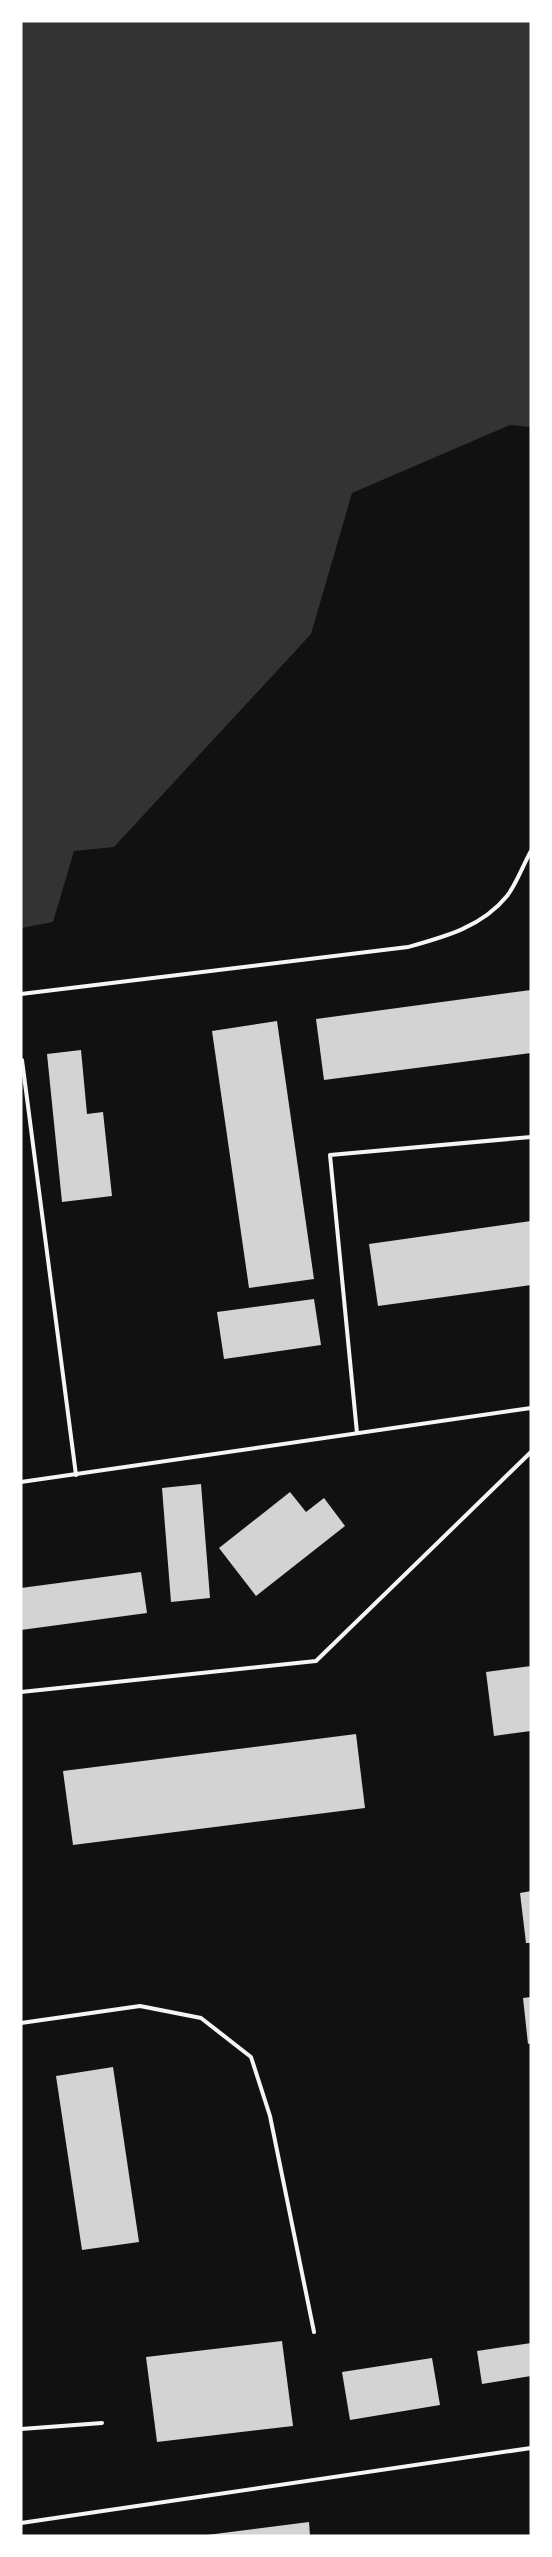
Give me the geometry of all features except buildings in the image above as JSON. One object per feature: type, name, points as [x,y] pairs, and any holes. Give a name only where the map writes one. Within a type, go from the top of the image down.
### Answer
[{"type":"lane","points":[[21,994],[408,947],[443,938],[480,920],[507,896],[531,851]]},
{"type":"lane","points":[[22,1060],[76,1474]]},
{"type":"lane","points":[[357,1433],[330,1155],[531,1136]]},
{"type":"lane","points":[[21,1482],[531,1408]]},
{"type":"lane","points":[[21,1692],[316,1661],[531,1452]]},
{"type":"lane","points":[[21,2023],[140,2006],[201,2018],[251,2057],[270,2116],[314,2332]]},
{"type":"lane","points":[[21,2429],[102,2423]]},
{"type":"lane","points":[[21,2523],[531,2448]]},
{"type":"shaded area","points":[[21,21],[531,21],[531,427],[510,425],[352,493],[311,634],[114,847],[74,851],[53,922],[21,928]]}]
